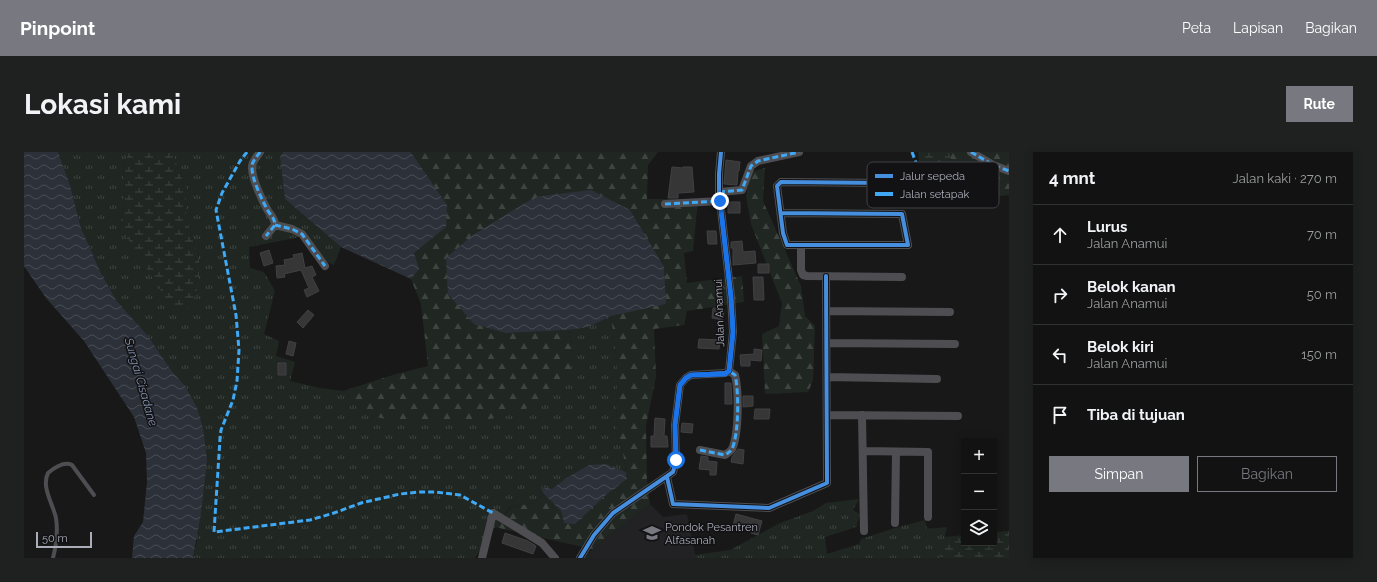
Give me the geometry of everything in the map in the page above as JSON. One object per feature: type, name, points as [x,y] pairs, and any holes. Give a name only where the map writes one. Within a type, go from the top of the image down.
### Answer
[{"type":"street","points":[[260,152],[253,163],[252,168],[257,188],[275,220],[276,225]]},
{"type":"street","name":"Jalan Anamui","points":[[721,152],[719,192],[731,297],[733,332],[729,371]]},
{"type":"street","points":[[719,192],[742,190],[752,166],[758,161],[799,152]]},
{"type":"street","points":[[971,152],[987,162]]},
{"type":"street","points":[[999,168],[1009,171]]},
{"type":"street","points":[[781,213],[902,214],[908,245],[787,244],[783,233],[777,186],[781,182],[867,183]]},
{"type":"street","points":[[665,204],[720,201]]},
{"type":"street","points":[[266,236],[276,225]]},
{"type":"street","points":[[276,225],[292,229],[302,234],[324,266]]},
{"type":"street","points":[[801,245],[801,270],[803,275],[902,277]]},
{"type":"street","points":[[667,477],[672,504],[769,508],[827,483],[828,377],[826,276]]},
{"type":"street","points":[[826,311],[950,312]]},
{"type":"street","points":[[827,343],[955,344]]},
{"type":"street","points":[[580,558],[594,535],[613,513],[673,472],[676,460],[675,425],[680,385],[691,375],[725,374],[729,371],[735,375],[737,386],[737,423],[733,446],[725,455],[700,450]]},
{"type":"street","points":[[828,377],[937,379]]},
{"type":"street","points":[[828,415],[958,416]]},
{"type":"street","points":[[862,415],[864,531]]},
{"type":"street","points":[[863,451],[928,452],[928,517]]},
{"type":"street","points":[[896,452],[896,523]]},
{"type":"street","points":[[482,558],[493,513],[542,543],[555,558]]},
{"type":"lane","points":[[53,558],[56,545],[57,527],[56,518],[46,486],[46,478],[48,473],[65,463],[68,463],[72,465],[94,495]]},
{"type":"shaded area","name":"Pondok Pesantren Alfasanah","points":[[650,504],[663,517],[687,514],[696,558],[585,558],[592,549]]},
{"type":"green space","points":[[58,152],[129,152],[123,166],[125,192],[120,226],[199,259],[186,217],[186,188],[174,157],[174,152],[283,152],[280,157],[285,199],[341,247],[334,265],[315,257],[300,237],[249,247],[250,268],[264,272],[275,291],[264,334],[279,341],[276,356],[295,362],[290,381],[320,388],[343,391],[364,414],[573,353],[568,330],[589,327],[611,316],[618,372],[616,425],[626,472],[606,464],[565,479],[552,489],[542,487],[543,493],[534,503],[510,507],[475,558],[193,558],[197,541],[185,386],[171,370],[148,336],[116,300],[101,273],[81,228],[70,185]]},
{"type":"green space","points":[[129,152],[174,152],[174,157],[186,188],[186,217],[199,259],[199,284],[192,304],[182,314],[168,302],[120,226],[125,192],[123,166]]},
{"type":"green space","points":[[410,152],[658,152],[648,165],[647,199],[698,199],[693,251],[684,253],[687,283],[742,276],[744,302],[687,311],[684,325],[654,329],[656,377],[646,425],[647,480],[650,504],[592,549],[495,527],[511,507],[534,503],[543,493],[561,511],[564,523],[627,479],[623,453],[616,425],[618,372],[611,316],[666,303],[506,333],[568,330],[573,353],[570,378],[546,401],[507,416],[464,423],[404,423],[363,414],[343,391],[393,375],[428,366],[421,304],[411,279],[418,269],[414,253],[446,227]]},
{"type":"green space","points":[[918,152],[949,152],[951,162],[920,162]]},
{"type":"green space","points":[[949,152],[1009,152],[1009,195],[999,196],[999,162],[951,162]]},
{"type":"green space","points":[[765,168],[763,201],[801,286],[805,316],[815,326],[813,380],[808,392],[765,394],[762,334],[779,326],[782,303],[751,224],[746,196],[751,172]]},
{"type":"green space","points":[[859,499],[853,510],[860,514],[856,527],[825,537],[827,554],[859,544],[861,539],[925,520],[927,529],[947,527],[939,558],[696,558],[695,555],[730,550],[780,523],[813,511],[826,503]]},
{"type":"green space","points":[[1009,531],[1009,558],[939,558],[944,537],[961,535],[961,546],[997,546],[997,532]]},
{"type":"water","name":"Sungai Cisadane","points":[[24,152],[58,152],[70,185],[81,228],[101,273],[116,300],[148,336],[171,370],[185,386],[197,408],[203,428],[207,460],[201,513],[193,558],[132,558],[134,536],[143,522],[147,482],[146,453],[134,417],[84,341],[46,298],[24,266]]},
{"type":"water","points":[[283,152],[410,152],[447,205],[446,227],[414,253],[419,269],[411,279],[341,247],[285,199],[280,157]]},
{"type":"water","points":[[591,190],[630,210],[664,267],[666,304],[611,316],[589,327],[568,330],[506,333],[474,324],[448,294],[446,258],[473,235],[535,197]]},
{"type":"water","points":[[606,464],[626,472],[627,479],[608,493],[575,524],[564,523],[561,511],[543,493],[541,487],[552,489],[565,479],[589,465]]},
{"type":"building","points":[[726,160],[740,162],[737,185],[724,184]]},
{"type":"building","points":[[672,167],[692,167],[694,192],[678,193],[678,198],[668,198]]},
{"type":"building","points":[[728,202],[740,202],[740,213],[728,213]]},
{"type":"building","points":[[707,231],[716,231],[717,244],[708,244]]},
{"type":"building","points":[[742,241],[743,252],[755,251],[756,263],[733,265],[733,248],[731,248],[731,242]]},
{"type":"building","points":[[269,250],[273,263],[264,266],[260,253]]},
{"type":"building","points":[[302,253],[305,268],[312,266],[316,275],[312,277],[319,291],[307,297],[304,290],[309,288],[301,270],[284,274],[285,277],[277,278],[276,266],[285,265],[284,260],[294,258],[293,255]]},
{"type":"building","points":[[758,264],[769,264],[769,273],[758,273]]},
{"type":"building","points":[[753,277],[763,277],[764,300],[754,300]]},
{"type":"building","points":[[713,308],[724,309],[723,320],[712,318]]},
{"type":"building","points":[[308,310],[314,315],[303,328],[297,322]]},
{"type":"building","points":[[699,339],[720,340],[719,349],[698,348]]},
{"type":"building","points":[[289,341],[296,343],[293,356],[286,354]]},
{"type":"building","points":[[754,349],[762,350],[761,361],[750,360],[750,366],[741,366],[740,355],[754,354]]},
{"type":"building","points":[[278,363],[286,363],[286,375],[278,375]]},
{"type":"building","points":[[725,383],[731,383],[732,404],[725,404]]},
{"type":"building","points":[[743,396],[753,396],[753,406],[743,407]]},
{"type":"building","points":[[755,409],[770,409],[769,419],[754,419]]},
{"type":"building","points":[[655,418],[665,419],[664,436],[667,436],[668,447],[651,447],[651,436],[654,436]]},
{"type":"building","points":[[682,423],[693,424],[692,433],[681,432]]},
{"type":"building","points":[[738,449],[744,450],[743,464],[731,462],[732,457]]},
{"type":"building","points":[[701,456],[708,457],[708,461],[717,462],[716,475],[710,475],[710,470],[699,469]]},
{"type":"building","points":[[736,514],[762,521],[758,535],[751,533],[752,531],[733,526]]},
{"type":"building","points":[[505,533],[528,541],[536,546],[533,554],[502,543]]},
{"type":"marked path","points":[[247,152],[240,161],[222,193],[216,210],[236,315],[239,350],[237,381],[233,400],[221,430],[214,532],[310,520],[361,503],[400,494],[419,492],[436,492],[460,495],[493,513]]},
{"type":"marked path","points":[[260,152],[252,164],[252,173],[260,195],[275,223],[266,236]]},
{"type":"marked path","points":[[719,192],[742,190],[751,166],[758,161],[799,152]]},
{"type":"marked path","points":[[912,152],[916,162]]},
{"type":"marked path","points":[[971,152],[988,162]]},
{"type":"marked path","points":[[999,167],[1009,171]]},
{"type":"marked path","points":[[665,204],[720,201]]},
{"type":"marked path","points":[[275,225],[292,229],[302,234],[325,266]]},
{"type":"marked path","points":[[700,450],[725,455],[732,449],[736,433],[738,401],[735,375],[729,371]]},
{"type":"cycle path","points":[[580,558],[594,535],[613,513],[673,472],[676,461],[675,425],[680,385],[691,375],[725,373],[729,371],[733,332],[731,297],[719,192],[721,152]]},
{"type":"cycle path","points":[[781,213],[902,214],[908,245],[787,245],[783,233],[777,186],[781,182],[867,183]]},
{"type":"cycle path","points":[[667,477],[673,504],[769,508],[827,483],[826,276]]},
{"type":"place","name":"Pondok Pesantren Alfasanah","points":[[652,533]]},
{"type":"route","points":[[676,460],[675,425],[680,385],[691,375],[725,374],[729,371],[733,332],[731,297],[720,201]]}]
